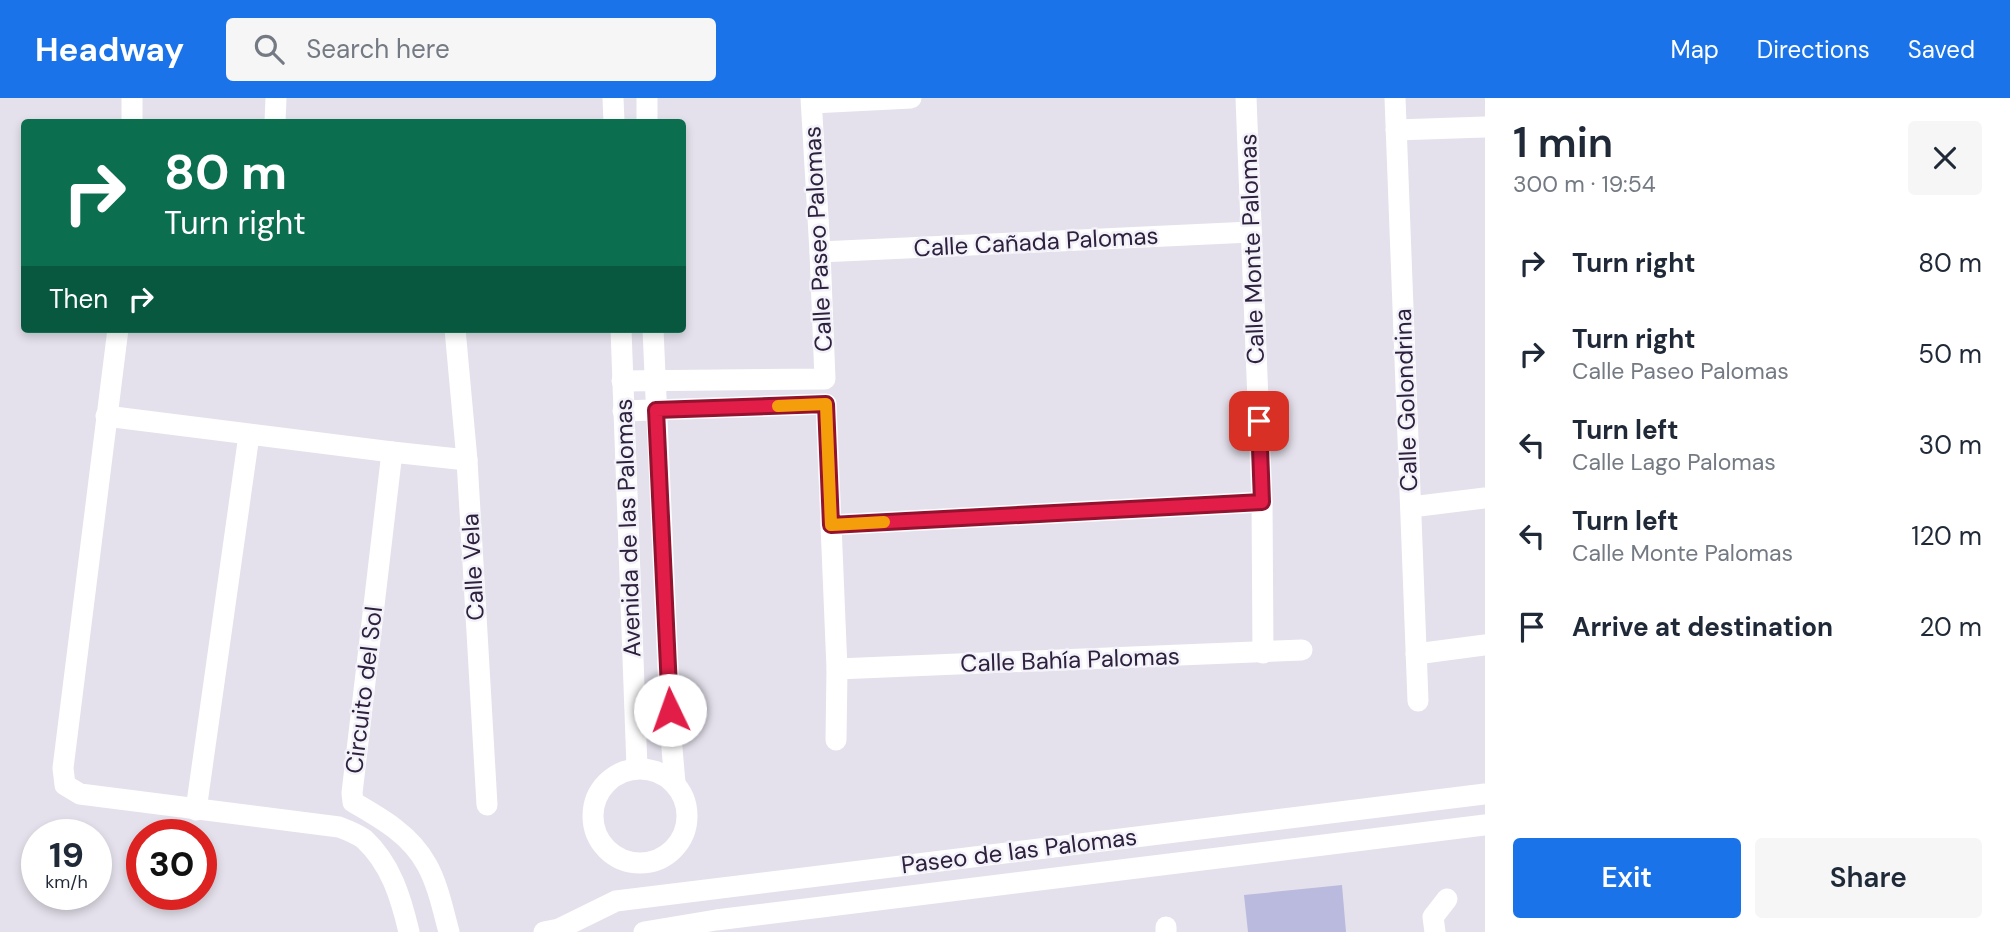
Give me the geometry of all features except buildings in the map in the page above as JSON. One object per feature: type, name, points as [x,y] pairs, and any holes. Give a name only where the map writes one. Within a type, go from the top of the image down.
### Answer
[{"type":"street","points":[[132,98],[132,119]]},
{"type":"street","points":[[275,119],[276,98]]},
{"type":"street","points":[[613,98],[614,119]]},
{"type":"street","points":[[647,98],[647,119]]},
{"type":"street","points":[[812,100],[911,98]]},
{"type":"street","name":"Calle Monte Palomas","points":[[1246,98],[1262,502],[1262,653]]},
{"type":"street","name":"Calle Golondrina","points":[[1395,98],[1418,701]]},
{"type":"street","name":"Calle Paseo Palomas","points":[[654,380],[825,379],[812,100]]},
{"type":"street","points":[[1396,130],[1485,127]]},
{"type":"street","name":"Calle Cañada Palomas","points":[[820,252],[1251,232]]},
{"type":"street","points":[[117,333],[63,768],[65,785],[80,794],[339,827],[362,838],[391,875],[409,932]]},
{"type":"street","name":"Calle Vela","points":[[455,333],[467,460],[487,804]]},
{"type":"street","name":"Avenida de las Palomas","points":[[621,333],[637,768]]},
{"type":"street","points":[[653,333],[675,783]]},
{"type":"street","points":[[622,381],[654,380]]},
{"type":"street","points":[[623,411],[826,404],[837,669],[836,740]]},
{"type":"street","points":[[106,416],[467,460]]},
{"type":"street","points":[[196,810],[249,435]]},
{"type":"street","name":"Circuito del Sol","points":[[392,452],[353,802],[389,823],[413,844],[427,865],[449,932]]},
{"type":"street","points":[[1410,507],[1485,498]]},
{"type":"street","points":[[831,525],[1262,502]]},
{"type":"street","points":[[1416,654],[1485,645]]},
{"type":"street","name":"Calle Bahía Palomas","points":[[837,669],[1303,650]]},
{"type":"street","points":[[637,768],[660,772],[675,783],[687,805],[688,819],[680,843],[670,853],[646,863],[624,860],[609,852],[595,831],[593,818],[598,793],[607,782],[617,775],[637,768]]},
{"type":"street","name":"Paseo de las Palomas","points":[[560,931],[616,901],[1485,794]]},
{"type":"street","name":"Paseo de las Palomas","points":[[643,932],[743,917],[1485,825]]},
{"type":"street","points":[[643,932],[646,863]]},
{"type":"street","points":[[1435,932],[1433,917],[1447,899]]},
{"type":"shaded area","points":[[1342,885],[1346,932],[1248,932],[1244,895]]},
{"type":"slow traffic","points":[[778,406],[826,404],[831,525],[884,522]]},
{"type":"route","points":[[670,710],[656,410],[826,404],[831,525],[1262,502],[1259,421]]}]
